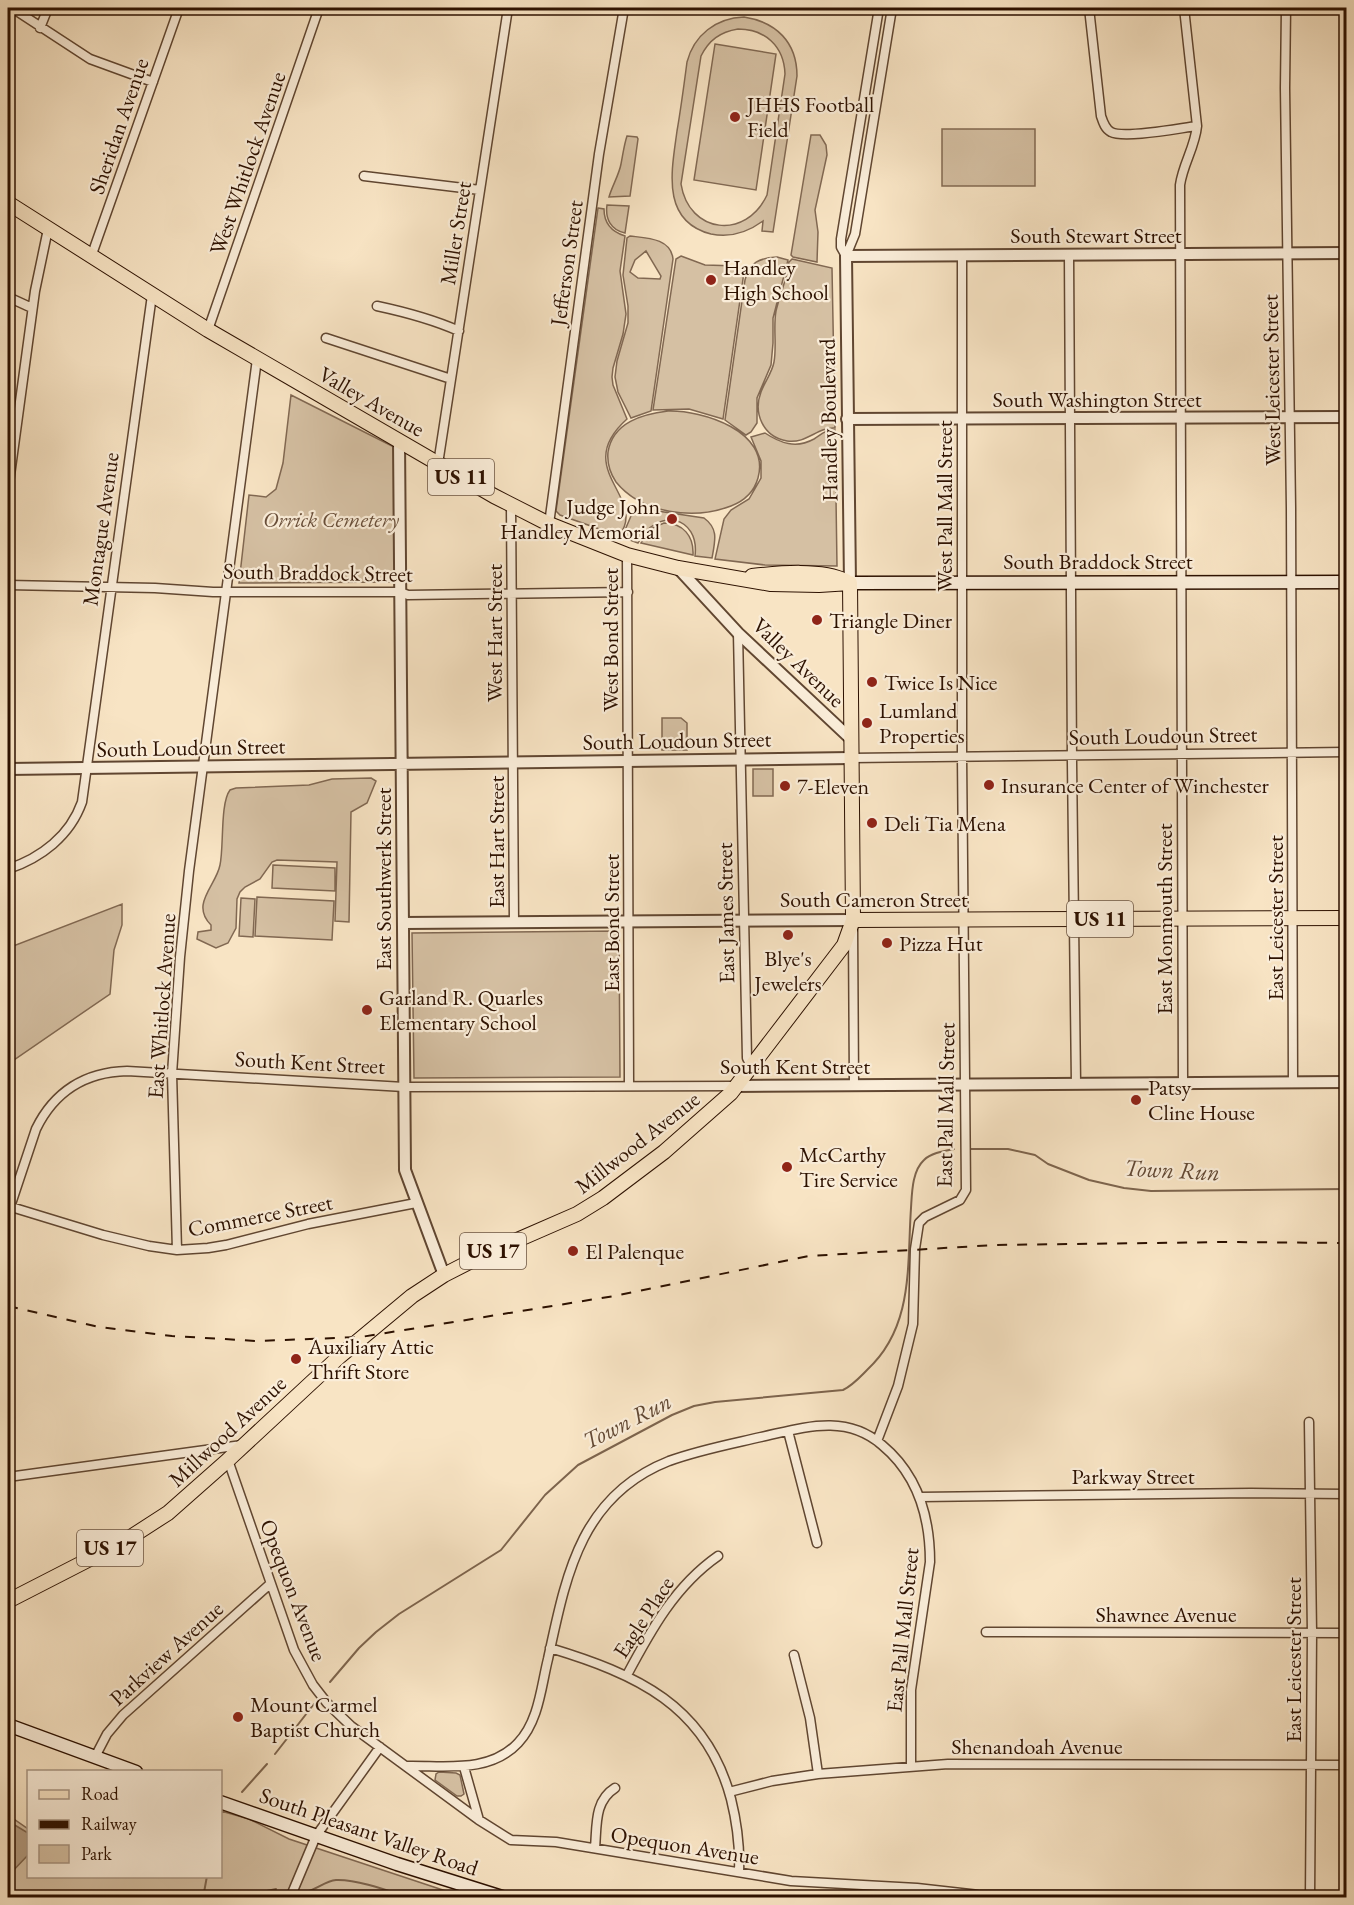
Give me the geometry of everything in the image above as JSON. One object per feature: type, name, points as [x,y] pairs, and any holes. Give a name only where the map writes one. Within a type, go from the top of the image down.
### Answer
[{"type":"main road","name":"Valley Avenue","points":[[8,203],[208,330],[512,505],[549,524],[627,555],[678,568]]},
{"type":"main road","name":"South Braddock Street","points":[[678,568],[792,585],[1347,582]]},
{"type":"main road","points":[[850,583],[853,920]]},
{"type":"main road","name":"South Cameron Street","points":[[853,920],[1347,918]]},
{"type":"main road","name":"Millwood Avenue","points":[[8,1601],[144,1530],[184,1500],[377,1323],[412,1296],[444,1275],[483,1255],[570,1218],[603,1198],[669,1149],[731,1094],[844,945],[853,920]]},
{"type":"main road","points":[[8,1725],[131,1770]]},
{"type":"main road","name":"South Pleasant Valley Road","points":[[222,1803],[397,1864],[505,1898]]},
{"type":"street","points":[[12,8],[90,59],[153,82]]},
{"type":"street","points":[[40,28],[48,8]]},
{"type":"street","name":"Sheridan Avenue","points":[[91,257],[179,8]]},
{"type":"street","name":"West Whitlock Avenue","points":[[208,330],[319,8]]},
{"type":"street","name":"Miller Street","points":[[438,464],[508,8]]},
{"type":"street","name":"Jefferson Street","points":[[549,524],[599,153],[624,8]]},
{"type":"street","name":"Handley Boulevard","points":[[846,256],[841,245],[879,8]]},
{"type":"street","name":"Handley Boulevard","points":[[850,583],[846,256],[855,234],[892,8]]},
{"type":"street","points":[[1089,8],[1101,116],[1106,128],[1111,132],[1125,135],[1197,126],[1184,8]]},
{"type":"street","name":"West Leicester Street","points":[[1286,8],[1292,753]]},
{"type":"street","points":[[870,61],[882,62]]},
{"type":"street","name":"East Monmouth Street","points":[[1183,1082],[1180,185],[1184,167],[1196,138],[1197,126]]},
{"type":"street","points":[[855,152],[868,154]]},
{"type":"street","points":[[364,176],[480,190]]},
{"type":"street","points":[[8,490],[32,308],[48,229]]},
{"type":"street","name":"South Stewart Street","points":[[846,256],[1347,253]]},
{"type":"street","name":"West Pall Mall Street","points":[[962,255],[962,756]]},
{"type":"street","points":[[1070,255],[1071,755],[1076,1083]]},
{"type":"street","name":"Montague Avenue","points":[[8,869],[37,856],[50,846],[68,829],[78,814],[82,802],[152,295]]},
{"type":"street","points":[[8,297],[32,308]]},
{"type":"street","points":[[377,306],[439,322],[459,331]]},
{"type":"street","points":[[326,339],[451,379]]},
{"type":"street","points":[[204,766],[257,359]]},
{"type":"street","name":"South Washington Street","points":[[847,419],[1347,417]]},
{"type":"street","name":"East Southwerk Street","points":[[399,441],[405,1170],[444,1275]]},
{"type":"street","name":"West Hart Street","points":[[512,505],[513,762]]},
{"type":"street","name":"West Bond Street","points":[[627,555],[628,760]]},
{"type":"street","name":"Valley Avenue","points":[[678,568],[738,633],[851,739]]},
{"type":"street","name":"South Braddock Street","points":[[8,585],[227,592],[400,592],[408,595],[628,592]]},
{"type":"street","name":"East James Street","points":[[738,633],[747,1058],[751,1066]]},
{"type":"street","name":"South Loudoun Street","points":[[8,769],[1347,752]]},
{"type":"street","name":"East Leicester Street","points":[[1292,753],[1293,1082]]},
{"type":"street","name":"East Pall Mall Street","points":[[911,1766],[911,1690],[930,1562],[928,1529],[920,1497],[900,1463],[877,1440],[898,1386],[913,1324],[915,1249],[919,1223],[925,1217],[960,1200],[966,1190],[962,756]]},
{"type":"street","name":"East Bond Street","points":[[628,760],[629,1086]]},
{"type":"street","name":"East Hart Street","points":[[513,762],[514,922]]},
{"type":"street","name":"East Whitlock Avenue","points":[[177,1250],[172,1074],[189,871],[204,766]]},
{"type":"street","points":[[853,920],[854,1085]]},
{"type":"street","name":"South Cameron Street","points":[[403,923],[853,920]]},
{"type":"street","name":"South Kent Street","points":[[9,1206],[36,1129],[46,1111],[60,1096],[82,1080],[102,1073],[127,1071],[404,1087],[1347,1082]]},
{"type":"street","name":"Commerce Street","points":[[9,1206],[103,1235],[177,1250],[226,1245],[308,1224],[416,1203]]},
{"type":"street","name":"East Leicester Street","points":[[1309,1422],[1312,1633],[1310,1897]]},
{"type":"street","points":[[406,1766],[464,1767],[492,1761],[520,1742],[535,1714],[564,1585],[580,1542],[596,1517],[619,1492],[650,1471],[685,1456],[817,1425],[838,1425],[857,1429],[877,1440]]},
{"type":"street","points":[[788,1431],[818,1544]]},
{"type":"street","points":[[8,1478],[243,1445]]},
{"type":"street","name":"Opequon Avenue","points":[[228,1460],[294,1650],[313,1685],[337,1714],[479,1820],[515,1841],[556,1842],[791,1881],[893,1886],[979,1895],[1347,1896]]},
{"type":"street","name":"Parkway Street","points":[[920,1497],[1347,1494]]},
{"type":"street","name":"Eagle Place","points":[[627,1675],[674,1597],[702,1567],[718,1556]]},
{"type":"street","name":"Parkview Avenue","points":[[95,1757],[107,1734],[123,1715],[270,1584]]},
{"type":"street","name":"Shawnee Avenue","points":[[986,1632],[1347,1633]]},
{"type":"street","points":[[550,1647],[627,1675],[664,1697],[689,1720],[712,1749],[729,1792],[738,1831],[739,1872]]},
{"type":"street","points":[[794,1655],[810,1718],[818,1774]]},
{"type":"street","points":[[290,1898],[316,1836],[380,1747]]},
{"type":"street","name":"Shenandoah Avenue","points":[[729,1792],[772,1781],[818,1774],[978,1763],[1311,1763],[1347,1765]]},
{"type":"street","points":[[464,1767],[479,1820]]},
{"type":"street","points":[[595,1848],[600,1803],[607,1792],[615,1788]]},
{"type":"green space","points":[[744,17],[775,29],[789,44],[796,64],[797,76],[773,232],[762,231],[763,221],[738,233],[718,235],[695,227],[683,218],[673,192],[673,161],[690,52],[708,30],[734,18]],"holes":[[[738,29],[764,36],[777,47],[784,64],[785,74],[767,195],[758,209],[746,219],[733,224],[719,225],[706,221],[695,213],[686,201],[681,184],[701,56],[711,41],[720,35]]]},
{"type":"green space","name":"JHHS Football Field","points":[[715,44],[776,54],[756,190],[694,180]]},
{"type":"green space","points":[[942,129],[1035,129],[1035,186],[942,186]]},
{"type":"green space","points":[[811,135],[820,135],[826,145],[827,155],[815,210],[818,232],[817,262],[791,255]]},
{"type":"green space","points":[[627,136],[638,139],[630,196],[609,197],[620,168]]},
{"type":"green space","points":[[607,205],[629,206],[625,233],[620,232],[610,223]]},
{"type":"green space","points":[[598,208],[604,209],[605,219],[610,227],[625,236],[620,271],[626,314],[612,377],[627,419],[612,437],[606,453],[607,468],[625,508],[626,522],[619,536],[560,515],[556,511]]},
{"type":"green space","points":[[630,236],[657,240],[668,247],[673,259],[651,411],[631,418],[618,392],[615,377],[617,361],[628,323],[623,275],[627,238]],"holes":[[[646,251],[661,276],[660,279],[638,278],[630,272],[635,260]]]},
{"type":"green space","points":[[681,256],[705,265],[738,266],[744,272],[723,419],[689,409],[653,410],[676,259]]},
{"type":"green space","points":[[777,257],[788,260],[773,318],[771,365],[757,398],[757,423],[746,435],[725,420],[745,280],[749,269],[756,262],[765,258]]},
{"type":"green space","points":[[792,259],[832,268],[835,428],[823,430],[800,440],[787,441],[772,435],[766,429],[759,416],[758,408],[761,392],[774,362],[776,311],[789,262]]},
{"type":"green space","name":"Orrick Cemetery","points":[[291,395],[394,447],[396,582],[239,583],[249,495],[266,497],[276,489],[283,463]]},
{"type":"green space","points":[[668,411],[698,414],[715,419],[731,426],[744,436],[754,448],[759,462],[758,478],[754,488],[744,499],[731,506],[701,513],[669,511],[640,501],[616,482],[609,467],[608,452],[616,433],[630,421],[639,417]]},
{"type":"green space","points":[[835,430],[837,566],[765,565],[715,559],[724,519],[731,510],[749,499],[761,478],[761,461],[751,437],[765,433],[788,444],[801,444]]},
{"type":"green space","points":[[644,509],[704,518],[714,531],[712,558],[695,556],[695,542],[691,532],[676,521],[666,520],[656,524],[646,531],[638,543],[622,537],[631,516]]},
{"type":"green space","points":[[664,523],[677,525],[686,532],[692,542],[693,555],[641,543],[650,529]]},
{"type":"green space","points":[[662,718],[681,718],[687,723],[687,750],[662,750]]},
{"type":"green space","points":[[753,769],[773,769],[773,796],[753,796]]},
{"type":"green space","points":[[371,778],[376,781],[367,803],[351,812],[349,922],[335,921],[337,862],[277,860],[272,862],[260,879],[240,892],[237,899],[236,928],[228,943],[216,948],[197,939],[198,932],[211,930],[211,925],[203,910],[204,902],[220,865],[223,815],[230,790],[309,785],[332,779]]},
{"type":"green space","points":[[273,865],[335,868],[335,891],[272,888]]},
{"type":"green space","points":[[257,897],[334,901],[332,940],[255,936]]},
{"type":"green space","points":[[241,898],[255,899],[253,937],[239,936]]},
{"type":"green space","points":[[122,904],[122,925],[114,950],[110,994],[8,1064],[8,948]]},
{"type":"green space","points":[[619,931],[620,1077],[414,1078],[412,933]]},
{"type":"green space","points":[[439,1772],[460,1775],[464,1794],[457,1796],[435,1780]]},
{"type":"green space","points":[[222,1811],[249,1819],[289,1839],[464,1897],[8,1897],[8,1815],[27,1828],[27,1878],[222,1878]]},
{"type":"shaded area","points":[[8,1821],[27,1832],[27,1856],[8,1876]]},
{"type":"waterway","name":"Town Run","points":[[330,1682],[359,1648],[399,1614],[501,1550],[545,1495],[578,1465],[672,1415],[694,1406],[843,1390],[853,1384],[882,1353],[901,1315],[908,1273],[912,1189],[917,1170],[930,1156],[954,1149]]},
{"type":"waterway","name":"Town Run","points":[[967,1149],[1008,1149],[1035,1155],[1048,1164],[1089,1180],[1151,1191],[1346,1189]]},
{"type":"waterway","name":"Town Run","points":[[275,1754],[314,1704]]},
{"type":"waterway","name":"Town Run","points":[[242,1792],[267,1764]]},
{"type":"waterway","name":"Town Run","points":[[203,1898],[207,1878]]},
{"type":"waterway","points":[[305,1892],[332,1881],[344,1880],[373,1886],[410,1898]]},
{"type":"waterway","points":[[234,1898],[276,1889]]},
{"type":"railway","points":[[8,1306],[99,1327],[172,1336],[257,1341],[361,1337],[614,1296],[809,1256],[996,1245],[1346,1243]]},
{"type":"place","name":"JHHS Football Field","points":[[735,117]]},
{"type":"place","name":"Handley High School","points":[[711,280]]},
{"type":"place","name":"Judge John Handley Memorial","points":[[672,519]]},
{"type":"place","name":"Triangle Diner","points":[[817,620]]},
{"type":"place","name":"Twice Is Nice","points":[[872,682]]},
{"type":"place","name":"Lumland Properties","points":[[867,723]]},
{"type":"place","name":"Insurance Center of Winchester","points":[[989,785]]},
{"type":"place","name":"7-Eleven","points":[[785,786]]},
{"type":"place","name":"Deli Tia Mena","points":[[872,823]]},
{"type":"place","name":"Blye's Jewelers","points":[[788,935]]},
{"type":"place","name":"Pizza Hut","points":[[887,943]]},
{"type":"place","name":"Garland R. Quarles Elementary School","points":[[367,1010]]},
{"type":"place","name":"Patsy Cline House","points":[[1136,1100]]},
{"type":"place","name":"McCarthy Tire Service","points":[[787,1167]]},
{"type":"place","name":"El Palenque","points":[[573,1251]]},
{"type":"place","name":"Auxiliary Attic Thrift Store","points":[[296,1359]]},
{"type":"place","name":"Mount Carmel Baptist Church","points":[[238,1717]]}]
